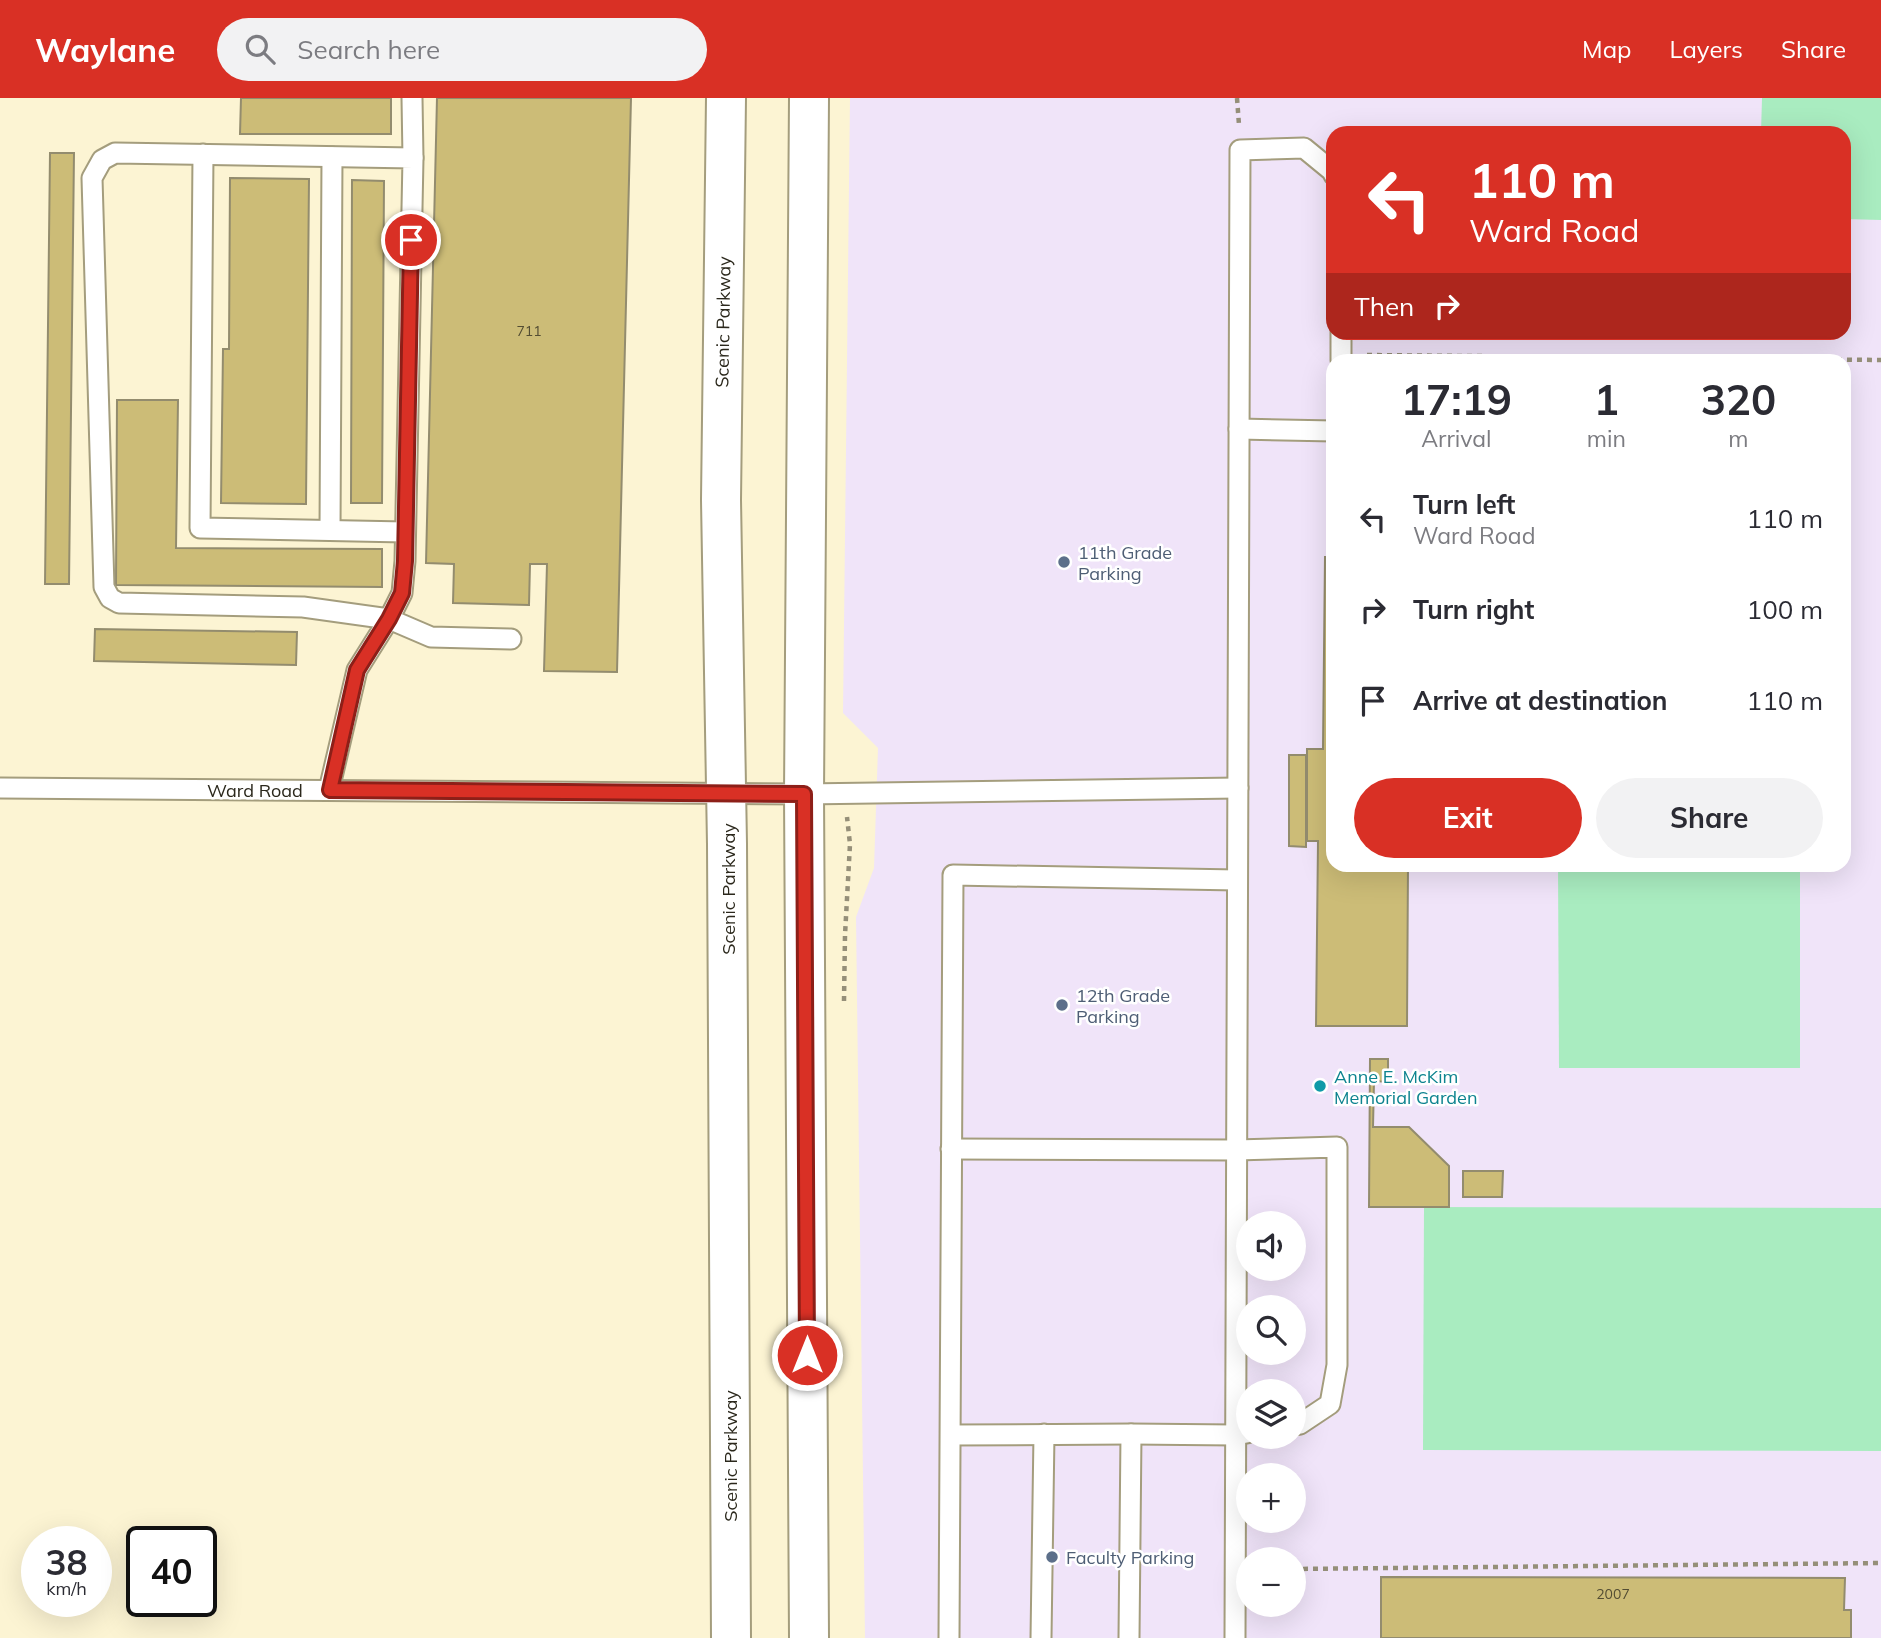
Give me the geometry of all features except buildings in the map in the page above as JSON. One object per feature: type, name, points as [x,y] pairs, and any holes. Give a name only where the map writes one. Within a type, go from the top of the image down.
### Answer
[{"type":"street","name":"Scenic Parkway","points":[[726,98],[721,500],[727,794],[731,1638]]},
{"type":"street","points":[[808,1638],[804,794],[809,98]]},
{"type":"lane","points":[[330,790],[357,670],[402,593],[412,98]]},
{"type":"lane","points":[[1240,1379],[1236,1150],[1240,150],[1304,148],[1326,166]]},
{"type":"lane","points":[[412,158],[115,153],[102,160],[92,178],[104,586],[110,598],[119,603],[303,607],[389,619],[431,637],[511,639]]},
{"type":"lane","points":[[203,154],[200,528],[405,531]]},
{"type":"lane","points":[[330,530],[332,156]]},
{"type":"lane","points":[[1239,429],[1326,430]]},
{"type":"lane","name":"Ward Road","points":[[0,788],[804,794],[1238,788]]},
{"type":"lane","points":[[949,1638],[953,875],[1237,880]]},
{"type":"lane","points":[[951,1149],[1236,1150],[1337,1147],[1337,1365],[1330,1404],[1306,1420]]},
{"type":"lane","points":[[1041,1638],[1044,1434]]},
{"type":"lane","points":[[1129,1638],[1131,1434]]},
{"type":"lane","points":[[951,1435],[1236,1434]]},
{"type":"lane","points":[[1235,1638],[1241,1449]]},
{"type":"path","points":[[1851,360],[1881,360]]},
{"type":"path","points":[[1306,1569],[1881,1563]]},
{"type":"shaded area","points":[[850,98],[1881,98],[1881,1638],[865,1638],[856,917],[874,868],[878,748],[843,713]]},
{"type":"green space","points":[[1762,98],[1881,98],[1881,220],[1851,219],[1851,126],[1761,126]]},
{"type":"green space","points":[[1558,872],[1800,872],[1800,1068],[1559,1068]]},
{"type":"green space","points":[[1424,1207],[1881,1208],[1881,1451],[1423,1450]]},
{"type":"place","name":"11th Grade Parking","points":[[1064,562]]},
{"type":"place","name":"12th Grade Parking","points":[[1062,1005]]},
{"type":"place","name":"Anne E. McKim Memorial Garden","points":[[1320,1086]]},
{"type":"place","name":"Faculty Parking","points":[[1052,1557]]},
{"type":"route","points":[[411,240],[405,561],[402,593],[357,670],[330,790],[804,794],[807,1355]]}]
